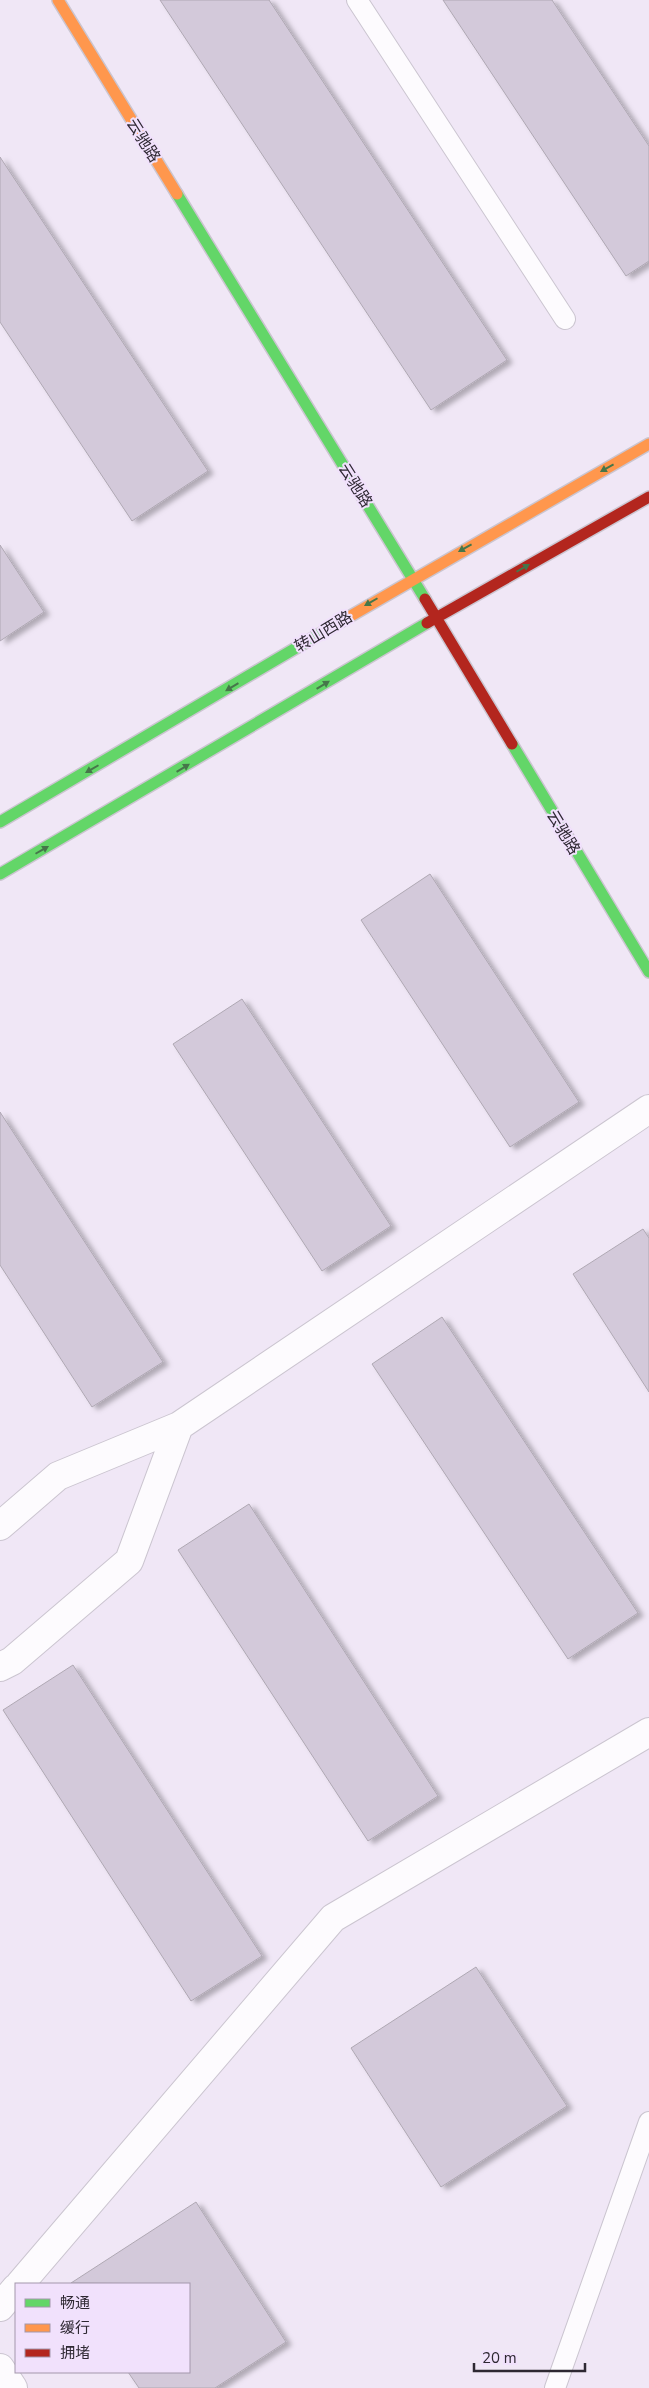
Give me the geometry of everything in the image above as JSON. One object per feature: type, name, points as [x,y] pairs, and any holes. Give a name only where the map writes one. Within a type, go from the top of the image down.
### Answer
[{"type":"main road","name":"云驰路","points":[[58,0],[413,578],[435,618],[649,972]]},
{"type":"main road","name":"转山西路","points":[[0,822],[207,702],[413,578],[649,444]]},
{"type":"main road","points":[[0,874],[435,618],[649,497]]},
{"type":"street","points":[[0,1526],[58,1476],[179,1426],[649,1109]]},
{"type":"street","points":[[0,1667],[12,1661],[129,1561],[179,1426]]},
{"type":"street","points":[[21,2283],[333,1918],[649,1732]]},
{"type":"street","points":[[0,2307],[15,2289]]},
{"type":"street","points":[[0,2368],[13,2388]]},
{"type":"lane","points":[[357,0],[565,319]]},
{"type":"lane","points":[[555,2388],[649,2122]]},
{"type":"building","points":[[160,0],[269,0],[507,360],[431,410]]},
{"type":"building","points":[[443,0],[552,0],[649,146],[649,261],[626,276]]},
{"type":"building","points":[[0,157],[208,471],[132,521],[0,322]]},
{"type":"building","points":[[0,545],[44,612],[0,641]]},
{"type":"building","points":[[430,874],[579,1102],[510,1147],[361,920]]},
{"type":"building","points":[[242,999],[391,1226],[322,1271],[173,1044]]},
{"type":"building","points":[[0,1112],[163,1362],[92,1407],[0,1265]]},
{"type":"building","points":[[643,1229],[649,1238],[649,1392],[573,1274]]},
{"type":"building","points":[[442,1317],[638,1613],[568,1659],[372,1364]]},
{"type":"building","points":[[249,1504],[438,1796],[368,1841],[178,1550]]},
{"type":"building","points":[[73,1665],[262,1956],[191,2001],[3,1710]]},
{"type":"building","points":[[476,1967],[567,2106],[441,2187],[351,2048]]},
{"type":"building","points":[[196,2202],[286,2342],[215,2388],[139,2388],[129,2373],[190,2373],[190,2283],[71,2283]]},
{"type":"traffic: fast","points":[[177,194],[425,599]]},
{"type":"traffic: fast","points":[[0,874],[427,623]]},
{"type":"traffic: fast","points":[[0,822],[335,625]]},
{"type":"traffic: fast","points":[[512,744],[649,972]]},
{"type":"traffic: slow","points":[[58,0],[177,194]]},
{"type":"traffic: slow","points":[[335,625],[649,444]]},
{"type":"traffic: jam","points":[[427,623],[649,497]]},
{"type":"traffic: jam","points":[[425,599],[512,744]]}]
